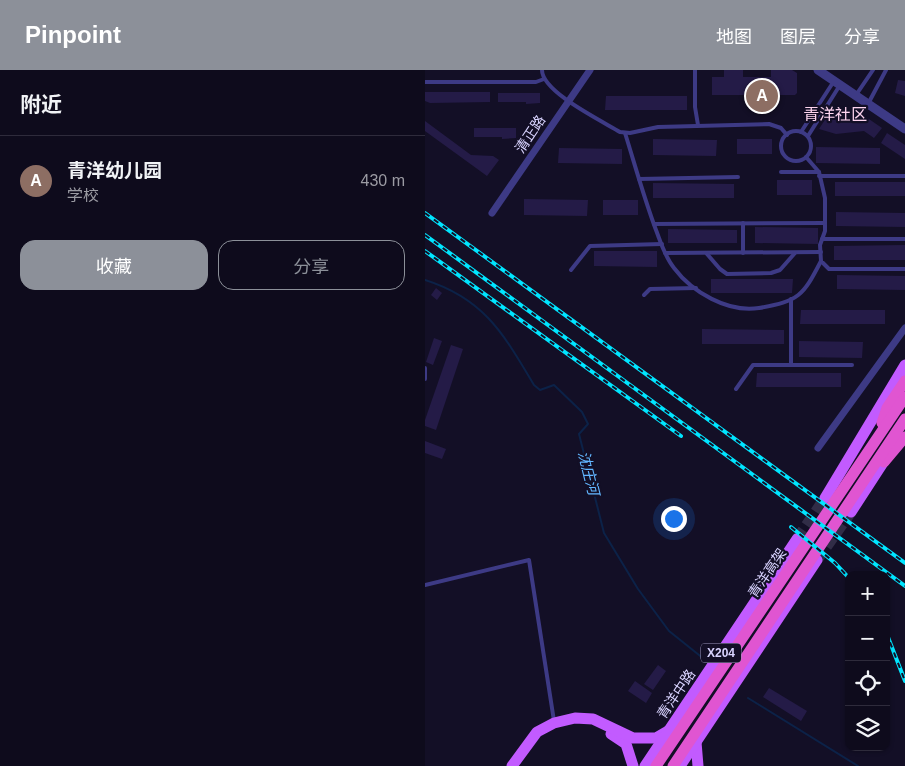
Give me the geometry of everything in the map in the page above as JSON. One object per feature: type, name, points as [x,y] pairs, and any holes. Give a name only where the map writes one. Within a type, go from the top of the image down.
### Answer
[{"type":"highway","points":[[875,440],[887,408],[905,381]]},
{"type":"highway","name":"青洋高架","points":[[656,766],[905,397]]},
{"type":"highway","name":"青洋高架","points":[[673,766],[848,510],[905,419]]},
{"type":"highway","points":[[848,510],[905,437]]},
{"type":"main road","points":[[825,498],[905,364]]},
{"type":"main road","points":[[848,510],[905,428]]},
{"type":"main road","points":[[848,510],[905,443]]},
{"type":"main road","name":"青洋中路","points":[[645,766],[797,539]]},
{"type":"main road","name":"X204","points":[[680,766],[817,560]]},
{"type":"main road","points":[[512,766],[537,732],[554,723],[575,718],[593,719],[633,738],[656,738],[670,730]]},
{"type":"main road","points":[[521,766],[539,740],[557,730],[577,724],[598,726],[617,737],[626,744],[633,766]]},
{"type":"main road","points":[[696,742],[698,766]]},
{"type":"street","name":"清正路","points":[[492,213],[590,70]]},
{"type":"street","points":[[818,70],[905,128]]},
{"type":"street","points":[[818,448],[905,328]]},
{"type":"lane","points":[[542,70],[544,79],[569,101],[625,132],[657,127],[769,124],[781,128],[787,134]]},
{"type":"lane","points":[[695,70],[695,107],[698,125]]},
{"type":"lane","points":[[856,96],[873,70]]},
{"type":"lane","points":[[868,104],[886,70]]},
{"type":"lane","points":[[425,82],[536,82],[544,79]]},
{"type":"lane","points":[[801,132],[837,83]]},
{"type":"lane","points":[[808,136],[801,132],[793,131],[787,134],[781,145],[787,157],[796,161],[806,157],[811,148],[808,136],[837,83]]},
{"type":"lane","points":[[625,132],[654,224],[665,253],[674,269],[709,298],[731,308],[755,308],[785,303],[806,290],[821,261],[825,223],[825,198],[819,174],[806,157]]},
{"type":"lane","points":[[781,172],[905,176]]},
{"type":"lane","points":[[639,179],[739,177]]},
{"type":"lane","points":[[743,223],[743,253]]},
{"type":"lane","points":[[654,224],[825,223]]},
{"type":"lane","points":[[822,239],[905,239]]},
{"type":"lane","points":[[571,270],[590,246],[662,244]]},
{"type":"lane","points":[[665,253],[821,252]]},
{"type":"lane","points":[[707,254],[720,270],[727,274],[771,273],[780,270],[795,253]]},
{"type":"lane","points":[[821,261],[829,270],[905,269]]},
{"type":"lane","points":[[644,295],[650,289],[697,288]]},
{"type":"lane","points":[[791,299],[791,364]]},
{"type":"lane","points":[[736,389],[753,365],[852,365]]},
{"type":"lane","points":[[425,368],[425,379]]},
{"type":"lane","points":[[425,585],[529,560],[554,723]]},
{"type":"building","points":[[724,70],[743,70],[743,77],[771,77],[771,70],[792,70],[797,73],[797,93],[795,95],[712,95],[712,77],[724,77]]},
{"type":"building","points":[[898,80],[905,81],[905,96],[895,93]]},
{"type":"building","points":[[425,92],[490,92],[490,102],[430,103],[425,101]]},
{"type":"building","points":[[498,93],[540,93],[540,103],[498,102]]},
{"type":"building","points":[[606,96],[687,96],[687,110],[605,110]]},
{"type":"building","points":[[828,115],[853,118],[863,115],[882,128],[874,138],[864,131],[836,134],[819,129]]},
{"type":"building","points":[[425,121],[471,155],[493,156],[499,160],[487,176],[425,131]]},
{"type":"building","points":[[474,128],[516,128],[516,138],[474,137]]},
{"type":"building","points":[[887,133],[905,145],[905,159],[881,143]]},
{"type":"building","points":[[653,139],[717,140],[716,156],[653,155]]},
{"type":"building","points":[[737,139],[772,139],[772,154],[737,154]]},
{"type":"building","points":[[816,147],[880,148],[880,164],[816,163]]},
{"type":"building","points":[[559,148],[622,149],[622,164],[558,163]]},
{"type":"building","points":[[777,180],[812,180],[812,195],[777,195]]},
{"type":"building","points":[[835,182],[905,182],[905,196],[835,196]]},
{"type":"building","points":[[653,183],[734,184],[734,198],[653,198]]},
{"type":"building","points":[[524,199],[588,200],[587,216],[524,215]]},
{"type":"building","points":[[603,200],[638,200],[638,215],[603,215]]},
{"type":"building","points":[[836,212],[905,213],[905,227],[836,226]]},
{"type":"building","points":[[755,227],[818,228],[818,244],[755,243]]},
{"type":"building","points":[[668,229],[737,230],[737,243],[668,243]]},
{"type":"building","points":[[905,245],[905,260],[834,260],[834,246]]},
{"type":"building","points":[[594,251],[657,251],[657,267],[594,266]]},
{"type":"building","points":[[837,275],[905,276],[905,290],[837,289]]},
{"type":"building","points":[[711,279],[793,279],[792,293],[711,293]]},
{"type":"building","points":[[436,288],[442,293],[437,300],[431,295]]},
{"type":"building","points":[[801,310],[885,310],[885,324],[800,324]]},
{"type":"building","points":[[702,329],[784,330],[784,344],[702,344]]},
{"type":"building","points":[[434,338],[442,341],[433,365],[426,362]]},
{"type":"building","points":[[799,341],[863,342],[862,358],[799,357]]},
{"type":"building","points":[[451,345],[463,349],[436,430],[425,426],[425,420]]},
{"type":"building","points":[[757,373],[841,373],[841,387],[756,387]]},
{"type":"building","points":[[425,441],[446,449],[442,459],[425,453]]},
{"type":"building","points":[[658,665],[666,671],[653,690],[644,684]]},
{"type":"building","points":[[635,681],[652,693],[646,703],[628,691]]},
{"type":"building","points":[[769,688],[807,711],[801,721],[763,697]]},
{"type":"waterway","name":"沈庄河","points":[[425,280],[446,288],[478,308],[491,321],[513,350],[534,385],[540,390],[554,385],[582,412],[588,424],[579,434],[604,533],[638,589],[669,631],[704,659]]},
{"type":"waterway","name":"沈庄河","points":[[748,698],[858,766]]},
{"type":"tunnel","points":[[797,539],[825,498]]},
{"type":"tunnel","points":[[817,560],[851,512]]},
{"type":"railway","points":[[425,213],[905,563]]},
{"type":"railway","points":[[425,235],[905,586]]},
{"type":"railway","points":[[425,251],[681,436]]},
{"type":"railway","points":[[791,527],[835,563],[845,574]]},
{"type":"railway","points":[[890,642],[905,681]]},
{"type":"place","name":"青洋幼儿园","points":[[762,96]]},
{"type":"district","name":"青洋社区","points":[[835,114]]}]
